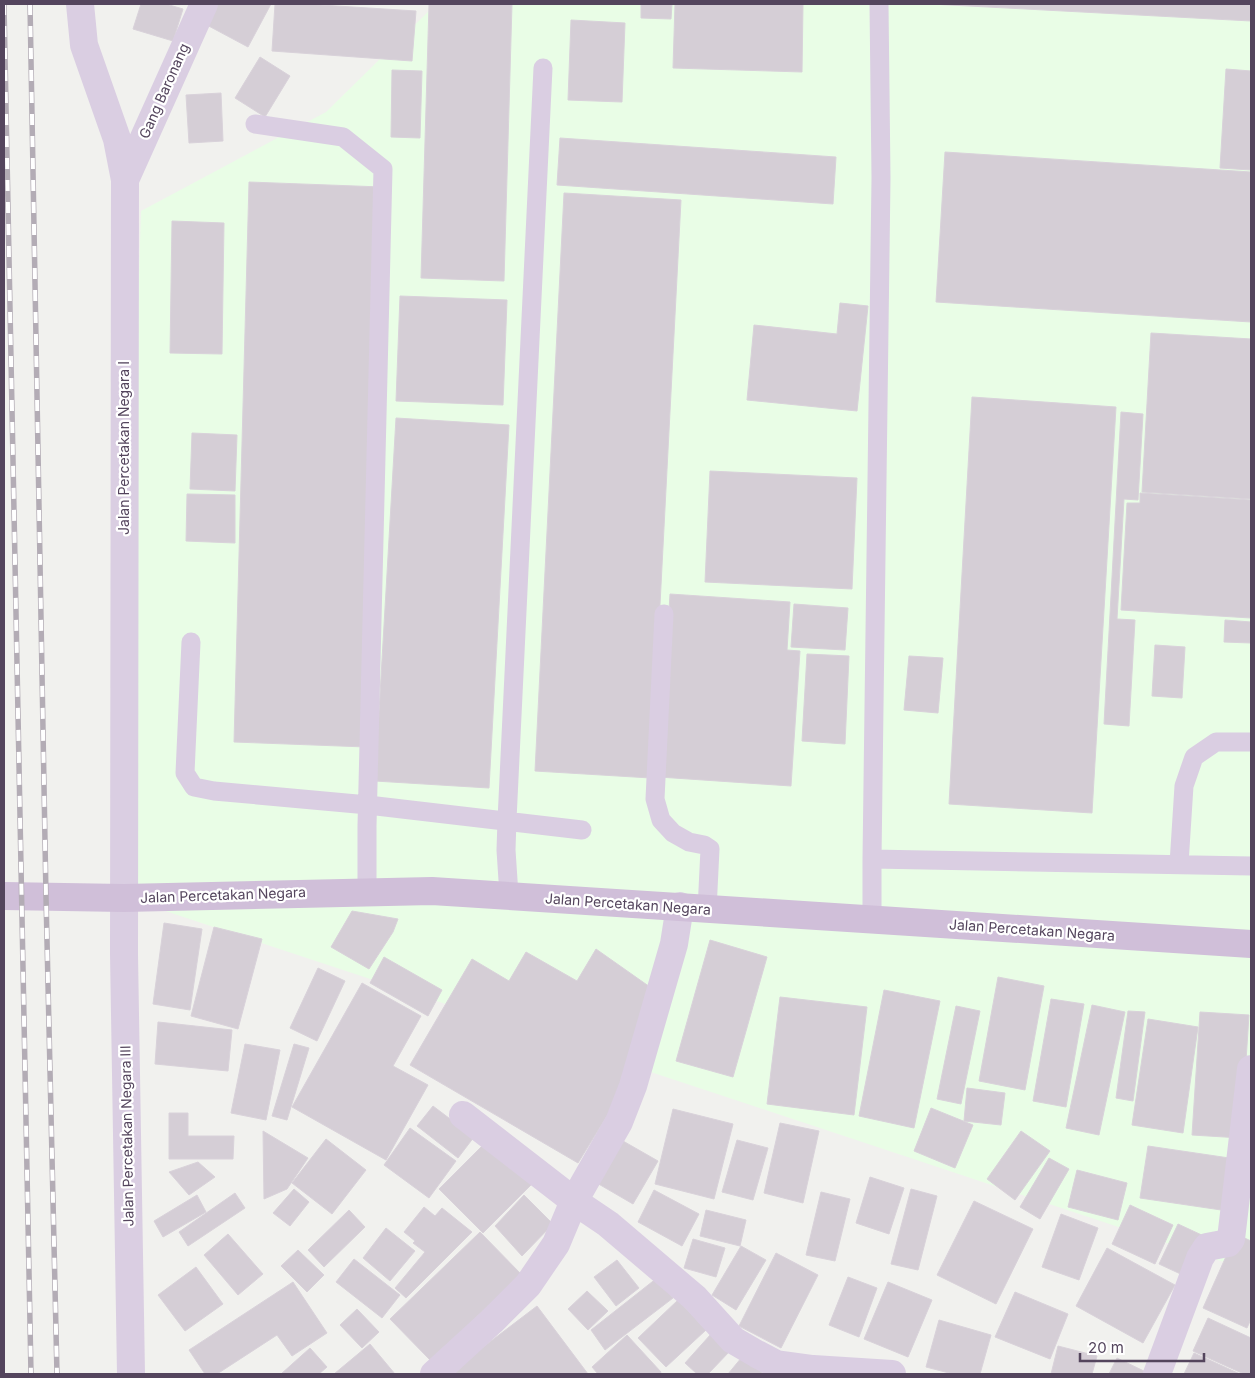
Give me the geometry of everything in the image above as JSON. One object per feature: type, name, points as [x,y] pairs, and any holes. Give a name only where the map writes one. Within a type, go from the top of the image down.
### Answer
[{"type":"main road","name":"Jalan Percetakan Negara","points":[[4,896],[124,898],[432,891],[1251,944]]},
{"type":"street","name":"Jalan Percetakan Negara I","points":[[80,4],[84,45],[117,139],[125,180],[124,898]]},
{"type":"street","name":"Gang Baronang","points":[[125,180],[204,4]]},
{"type":"street","name":"Jalan Percetakan Negara III","points":[[124,898],[131,1374]]},
{"type":"street","points":[[434,1374],[528,1285],[556,1244],[574,1201],[619,1122],[633,1086],[674,944],[694,908]]},
{"type":"street","points":[[1157,1374],[1200,1258],[1207,1247],[1228,1243],[1231,1239],[1251,1068]]},
{"type":"street","points":[[463,1115],[574,1201],[608,1224],[695,1298],[733,1340],[776,1364],[813,1369],[892,1374]]},
{"type":"lane","points":[[872,920],[881,178],[879,4]]},
{"type":"lane","points":[[509,895],[506,850],[507,820],[544,68]]},
{"type":"lane","points":[[255,124],[343,137],[383,169],[367,892]]},
{"type":"lane","points":[[664,614],[655,799],[660,820],[673,832],[690,842],[704,845],[710,849],[694,908]]},
{"type":"lane","points":[[190,642],[185,773],[194,787],[214,791],[368,805],[582,830]]},
{"type":"lane","points":[[1179,864],[1184,786],[1194,757],[1216,742],[1251,742]]},
{"type":"lane","points":[[872,860],[1251,866]]},
{"type":"shaded area","points":[[436,4],[1251,4],[1251,1271],[120,896],[141,211],[326,112]]},
{"type":"building","points":[[141,4],[166,4],[183,9],[173,41],[133,29]]},
{"type":"building","points":[[216,4],[271,4],[248,47],[205,24]]},
{"type":"building","points":[[275,4],[416,11],[412,61],[272,51]]},
{"type":"building","points":[[429,4],[512,4],[504,281],[421,278]]},
{"type":"building","points":[[641,4],[672,4],[671,19],[641,18]]},
{"type":"building","points":[[675,4],[803,4],[802,72],[673,68]]},
{"type":"building","points":[[931,4],[1251,4],[1251,21]]},
{"type":"building","points":[[571,20],[625,23],[622,102],[568,100]]},
{"type":"building","points":[[260,57],[290,76],[265,117],[235,98]]},
{"type":"building","points":[[1226,69],[1251,71],[1251,170],[1220,168]]},
{"type":"building","points":[[392,70],[422,71],[420,138],[391,137]]},
{"type":"building","points":[[221,93],[223,141],[189,143],[186,95]]},
{"type":"building","points":[[560,138],[836,157],[833,204],[557,185]]},
{"type":"building","points":[[945,152],[1251,172],[1251,322],[936,302]]},
{"type":"building","points":[[249,182],[382,187],[366,747],[234,742]]},
{"type":"building","points":[[564,193],[681,200],[651,778],[535,771]]},
{"type":"building","points":[[172,221],[224,223],[222,354],[170,353]]},
{"type":"building","points":[[400,296],[507,300],[503,405],[396,401]]},
{"type":"building","points":[[840,303],[868,306],[857,411],[747,400],[754,325],[837,334]]},
{"type":"building","points":[[1151,333],[1251,339],[1251,499],[1142,492]]},
{"type":"building","points":[[972,397],[1116,407],[1092,813],[949,804]]},
{"type":"building","points":[[1121,412],[1143,414],[1138,500],[1124,499],[1117,619],[1135,620],[1129,726],[1104,724]]},
{"type":"building","points":[[396,418],[509,425],[489,788],[375,781]]},
{"type":"building","points":[[192,433],[237,435],[235,491],[190,489]]},
{"type":"building","points":[[710,471],[857,478],[852,589],[705,582]]},
{"type":"building","points":[[1140,493],[1251,500],[1251,618],[1121,610],[1127,503],[1140,503]]},
{"type":"building","points":[[187,494],[235,495],[235,543],[186,541]]},
{"type":"building","points":[[670,594],[790,602],[787,650],[800,651],[791,786],[659,777]]},
{"type":"building","points":[[794,604],[848,608],[845,650],[791,647]]},
{"type":"building","points":[[1225,620],[1251,622],[1251,643],[1224,642]]},
{"type":"building","points":[[1155,645],[1185,647],[1182,698],[1152,696]]},
{"type":"building","points":[[807,654],[849,656],[845,744],[802,741]]},
{"type":"building","points":[[909,656],[943,658],[938,713],[904,710]]},
{"type":"building","points":[[352,911],[398,919],[393,932],[369,969],[331,947]]},
{"type":"building","points":[[164,923],[202,929],[190,1010],[153,1004]]},
{"type":"building","points":[[214,927],[262,939],[238,1029],[191,1016]]},
{"type":"building","points":[[710,940],[767,957],[733,1077],[676,1061]]},
{"type":"building","points":[[596,949],[650,987],[637,1067],[578,1163],[410,1065],[472,959],[509,981],[526,952],[577,981]]},
{"type":"building","points":[[384,957],[442,990],[428,1016],[370,983]]},
{"type":"building","points":[[318,968],[345,981],[317,1041],[290,1028]]},
{"type":"building","points":[[998,977],[1044,986],[1025,1090],[979,1081]]},
{"type":"building","points":[[362,983],[421,1016],[393,1066],[428,1085],[386,1160],[292,1107]]},
{"type":"building","points":[[884,990],[940,1001],[914,1128],[859,1116]]},
{"type":"building","points":[[780,997],[867,1007],[854,1115],[767,1104]]},
{"type":"building","points":[[1051,999],[1084,1004],[1066,1107],[1033,1101]]},
{"type":"building","points":[[1092,1005],[1125,1012],[1099,1135],[1066,1128]]},
{"type":"building","points":[[956,1006],[980,1011],[961,1104],[937,1099]]},
{"type":"building","points":[[1128,1011],[1145,1012],[1133,1101],[1116,1098]]},
{"type":"building","points":[[1200,1012],[1249,1015],[1241,1138],[1192,1135]]},
{"type":"building","points":[[1148,1019],[1198,1027],[1183,1133],[1132,1125]]},
{"type":"building","points":[[158,1022],[232,1030],[228,1071],[155,1064]]},
{"type":"building","points":[[245,1044],[280,1050],[266,1120],[231,1113]]},
{"type":"building","points":[[294,1044],[309,1048],[287,1120],[272,1116]]},
{"type":"building","points":[[967,1088],[1005,1093],[1001,1125],[964,1121]]},
{"type":"building","points":[[433,1106],[474,1137],[458,1158],[417,1126]]},
{"type":"building","points":[[931,1108],[973,1125],[955,1168],[914,1151]]},
{"type":"building","points":[[673,1109],[733,1124],[714,1199],[655,1184]]},
{"type":"building","points":[[169,1113],[188,1113],[188,1136],[234,1136],[233,1159],[169,1159]]},
{"type":"building","points":[[780,1123],[819,1131],[803,1203],[764,1193]]},
{"type":"building","points":[[410,1128],[456,1161],[429,1198],[384,1165]]},
{"type":"building","points":[[263,1131],[308,1158],[287,1189],[264,1199]]},
{"type":"building","points":[[1021,1131],[1050,1151],[1015,1200],[987,1179]]},
{"type":"building","points":[[616,1137],[658,1161],[633,1204],[590,1179]]},
{"type":"building","points":[[490,1138],[534,1182],[483,1233],[439,1189]]},
{"type":"building","points":[[326,1139],[366,1170],[332,1214],[292,1183]]},
{"type":"building","points":[[737,1140],[768,1148],[753,1200],[722,1192]]},
{"type":"building","points":[[1148,1146],[1236,1159],[1228,1211],[1140,1198]]},
{"type":"building","points":[[1049,1158],[1069,1169],[1040,1219],[1020,1207]]},
{"type":"building","points":[[198,1162],[215,1177],[189,1195],[169,1172]]},
{"type":"building","points":[[1077,1170],[1127,1183],[1118,1220],[1068,1207]]},
{"type":"building","points":[[870,1177],[904,1188],[889,1234],[856,1223]]},
{"type":"building","points":[[294,1189],[309,1202],[290,1226],[273,1213]]},
{"type":"building","points":[[911,1189],[937,1196],[918,1270],[891,1264]]},
{"type":"building","points":[[654,1190],[699,1214],[682,1246],[638,1222]]},
{"type":"building","points":[[821,1192],[850,1199],[835,1261],[806,1255]]},
{"type":"building","points":[[235,1193],[245,1208],[188,1246],[179,1232]]},
{"type":"building","points":[[197,1195],[206,1212],[163,1237],[154,1221]]},
{"type":"building","points":[[524,1195],[553,1224],[522,1256],[495,1226]]},
{"type":"building","points":[[974,1201],[1033,1229],[996,1304],[937,1275]]},
{"type":"building","points":[[1130,1205],[1173,1225],[1155,1264],[1112,1244]]},
{"type":"building","points":[[424,1207],[435,1216],[442,1208],[472,1232],[406,1298],[395,1288],[425,1252],[413,1243],[415,1241],[404,1232]]},
{"type":"building","points":[[349,1210],[365,1227],[324,1267],[308,1250]]},
{"type":"building","points":[[706,1210],[746,1220],[740,1246],[700,1236]]},
{"type":"building","points":[[1061,1214],[1098,1228],[1079,1280],[1042,1267]]},
{"type":"building","points":[[1178,1224],[1206,1237],[1187,1277],[1159,1264]]},
{"type":"building","points":[[386,1228],[415,1251],[390,1281],[363,1258]]},
{"type":"building","points":[[480,1232],[521,1274],[431,1361],[390,1319]]},
{"type":"building","points":[[228,1234],[263,1274],[238,1295],[204,1255]]},
{"type":"building","points":[[1236,1234],[1251,1241],[1251,1319],[1247,1328],[1203,1308]]},
{"type":"building","points":[[693,1239],[725,1248],[716,1277],[684,1268]]},
{"type":"building","points":[[741,1246],[766,1260],[736,1310],[712,1295]]},
{"type":"building","points":[[1107,1248],[1175,1285],[1143,1343],[1076,1306]]},
{"type":"building","points":[[298,1250],[324,1275],[307,1292],[281,1266]]},
{"type":"building","points":[[776,1253],[818,1275],[781,1348],[739,1326]]},
{"type":"building","points":[[354,1259],[400,1295],[382,1318],[336,1282]]},
{"type":"building","points":[[617,1260],[639,1288],[616,1306],[594,1277]]},
{"type":"building","points":[[196,1267],[223,1304],[185,1331],[158,1295]]},
{"type":"building","points":[[848,1277],[877,1288],[859,1337],[829,1325]]},
{"type":"building","points":[[657,1278],[673,1298],[605,1350],[591,1330]]},
{"type":"building","points":[[293,1282],[327,1333],[292,1356],[277,1335],[217,1374],[205,1374],[189,1350]]},
{"type":"building","points":[[888,1282],[932,1300],[908,1357],[864,1339]]},
{"type":"building","points":[[587,1291],[608,1311],[588,1330],[568,1309]]},
{"type":"building","points":[[1015,1292],[1068,1314],[1050,1359],[995,1337]]},
{"type":"building","points":[[678,1300],[706,1330],[666,1367],[638,1338]]},
{"type":"building","points":[[537,1306],[588,1374],[456,1374],[453,1370]]},
{"type":"building","points":[[357,1309],[379,1332],[362,1348],[340,1325]]},
{"type":"building","points":[[1208,1318],[1251,1338],[1251,1374],[1244,1374],[1193,1351]]},
{"type":"building","points":[[939,1320],[991,1335],[980,1374],[953,1374],[926,1367]]},
{"type":"building","points":[[711,1334],[730,1351],[708,1374],[697,1374],[685,1363]]},
{"type":"building","points":[[627,1335],[661,1372],[660,1374],[598,1374],[592,1367]]},
{"type":"building","points":[[370,1344],[395,1374],[334,1374]]},
{"type":"building","points":[[1058,1346],[1097,1356],[1092,1374],[1051,1374]]},
{"type":"building","points":[[310,1348],[327,1367],[319,1374],[281,1374]]},
{"type":"building","points":[[1194,1353],[1240,1374],[1184,1374]]},
{"type":"building","points":[[742,1357],[764,1374],[728,1374]]},
{"type":"building","points":[[1117,1358],[1150,1374],[1109,1374]]},
{"type":"railway","points":[[4,4],[31,1374]]},
{"type":"railway","points":[[30,4],[46,897],[57,1374]]}]
